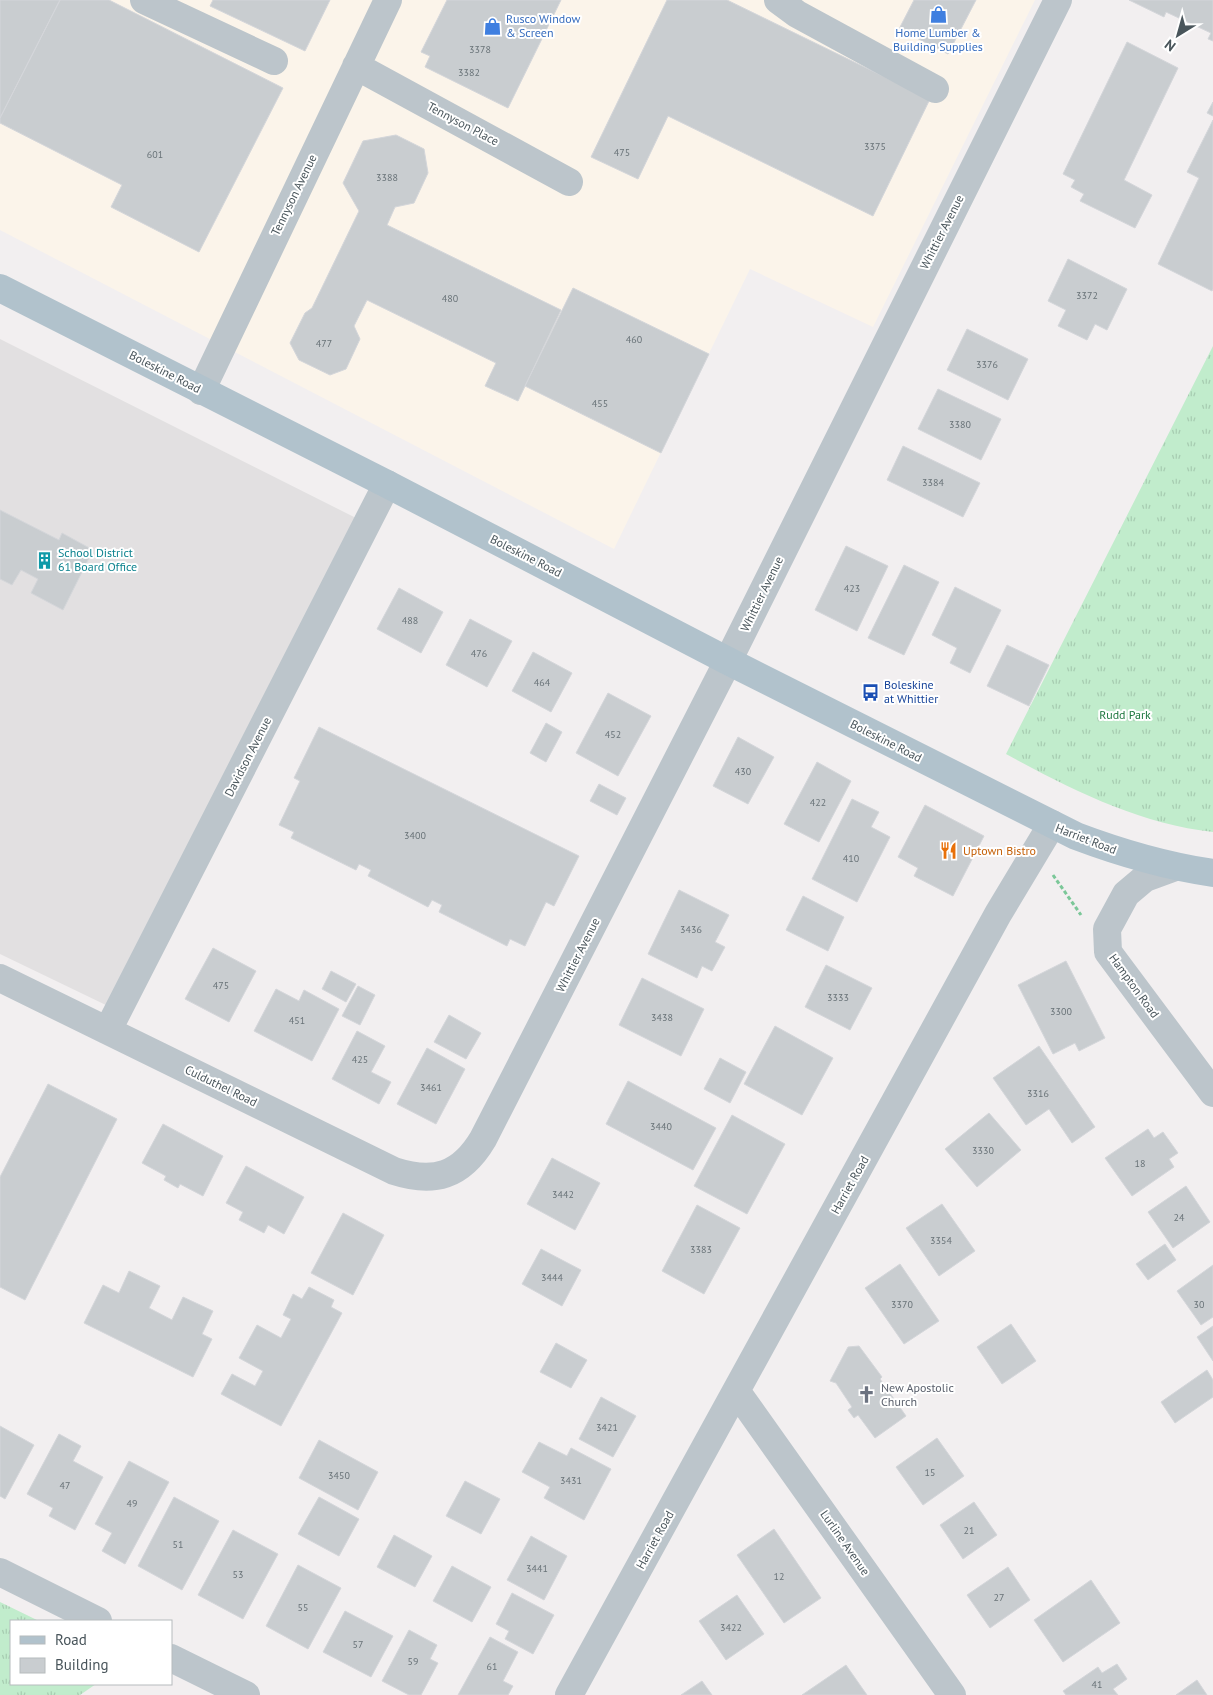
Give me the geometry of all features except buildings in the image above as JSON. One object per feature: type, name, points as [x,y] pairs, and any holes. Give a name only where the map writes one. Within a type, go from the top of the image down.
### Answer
[{"type":"main road","name":"Boleskine Road","points":[[0,288],[387,484],[728,661],[1052,824]]},
{"type":"main road","name":"Harriet Road","points":[[1052,824],[1101,845],[1175,866],[1213,873]]},
{"type":"street","points":[[144,0],[274,62]]},
{"type":"street","name":"Tennyson Avenue","points":[[201,390],[388,0]]},
{"type":"street","points":[[778,0],[797,14],[934,89]]},
{"type":"street","name":"Whittier Avenue","points":[[447,1175],[468,1160],[483,1139],[728,661],[1058,0]]},
{"type":"street","name":"Tennyson Place","points":[[356,66],[569,182]]},
{"type":"street","name":"Davidson Avenue","points":[[108,1030],[387,484]]},
{"type":"street","name":"Harriet Road","points":[[569,1695],[1030,860],[1052,824]]},
{"type":"street","name":"Hampton Road","points":[[1175,866],[1145,878],[1126,894],[1106,928],[1108,952],[1213,1093]]},
{"type":"street","name":"Culduthel Road","points":[[0,978],[394,1171],[420,1177],[447,1175]]},
{"type":"street","name":"Lurline Avenue","points":[[737,1392],[952,1695]]},
{"type":"street","points":[[0,1572],[96,1620]]},
{"type":"street","points":[[172,1658],[246,1695]]},
{"type":"path","points":[[1030,860],[1055,876],[1108,952]]},
{"type":"shaded area","points":[[0,0],[1035,0],[873,327],[750,269],[614,549],[0,230]]},
{"type":"shaded area","points":[[0,339],[360,520],[110,1007],[0,954]]},
{"type":"green space","name":"Rudd Park","points":[[1213,346],[1213,832],[1185,828],[1132,813],[1080,792],[1006,754]]},
{"type":"green space","points":[[0,1602],[37,1620],[10,1620],[10,1685],[95,1685],[80,1695],[0,1695]]},
{"type":"place","name":"Home Lumber & Building Supplies","points":[[938,14]]},
{"type":"place","name":"Rusco Window & Screen","points":[[492,26]]},
{"type":"place","name":"School District 61 Board Office","points":[[44,560]]},
{"type":"place","name":"Boleskine at Whittier","points":[[870,692]]},
{"type":"place","name":"Uptown Bistro","points":[[949,851]]},
{"type":"place","name":"New Apostolic Church","points":[[867,1395]]}]
